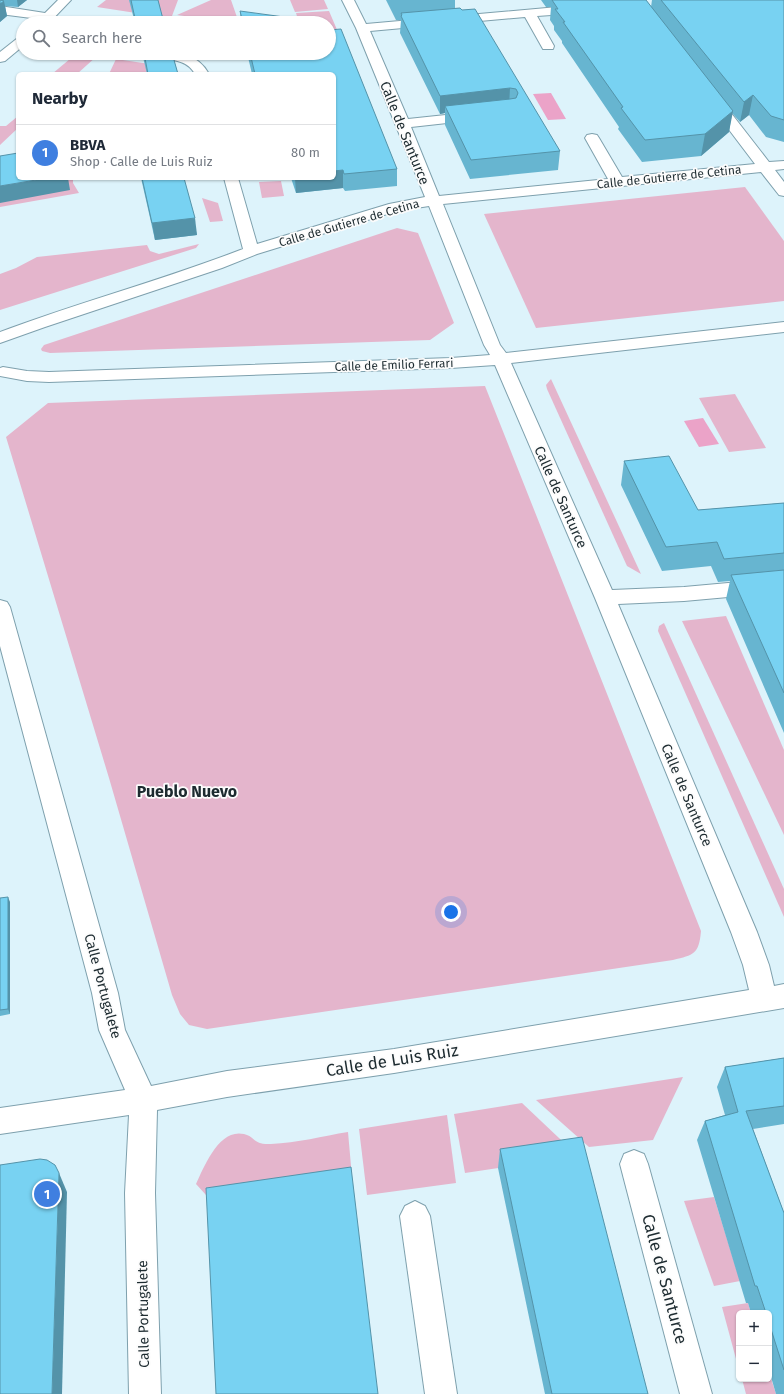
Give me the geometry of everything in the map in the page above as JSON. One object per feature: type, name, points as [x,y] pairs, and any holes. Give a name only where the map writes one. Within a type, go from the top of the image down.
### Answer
[{"type":"street","points":[[49,16],[65,0]]},
{"type":"street","name":"Calle de Santurce","points":[[348,0],[362,28],[425,176],[428,190],[434,200],[492,344],[500,359],[605,598],[744,932],[756,966],[774,997]]},
{"type":"street","points":[[362,28],[595,8]]},
{"type":"street","points":[[0,10],[27,16]]},
{"type":"street","points":[[528,14],[548,46]]},
{"type":"street","points":[[0,58],[16,45]]},
{"type":"street","points":[[187,60],[195,64],[201,72]]},
{"type":"street","points":[[705,89],[784,192]]},
{"type":"street","points":[[402,124],[486,114]]},
{"type":"street","points":[[592,138],[617,182]]},
{"type":"street","name":"Calle de Gutierre de Cetina","points":[[0,338],[39,323],[216,265],[251,251],[394,207],[434,200],[784,165]]},
{"type":"street","points":[[232,180],[251,251]]},
{"type":"street","name":"Calle de Emilio Ferrari","points":[[2,374],[49,377],[452,363],[784,327]]},
{"type":"street","points":[[0,346],[5,355],[6,363],[2,374]]},
{"type":"street","points":[[605,598],[684,594],[784,585]]},
{"type":"street","name":"Calle Portugalete","points":[[0,607],[105,993],[112,1030],[144,1100],[140,1193],[145,1394]]},
{"type":"street","name":"Calle de Luis Ruiz","points":[[0,1121],[144,1100],[227,1084],[394,1061],[774,997]]},
{"type":"street","name":"Calle de Santurce","points":[[634,1164],[696,1394]]},
{"type":"street","points":[[415,1216],[441,1394]]},
{"type":"shaded area","points":[[106,0],[178,0],[172,16],[156,16],[97,7]]},
{"type":"shaded area","points":[[211,0],[231,0],[237,16],[184,16],[177,15]]},
{"type":"shaded area","points":[[290,0],[324,0],[328,9],[295,12]]},
{"type":"shaded area","points":[[329,11],[331,16],[297,16],[296,13]]},
{"type":"shaded area","points":[[69,60],[93,60],[79,72],[54,72]]},
{"type":"shaded area","points":[[116,60],[163,66],[161,72],[110,72]]},
{"type":"shaded area","points":[[551,93],[566,119],[548,120],[533,94]]},
{"type":"shaded area","points":[[16,118],[16,130],[0,145],[0,126],[6,126]]},
{"type":"shaded area","points":[[0,161],[16,176],[16,180],[73,180],[73,183],[79,193],[0,207]]},
{"type":"shaded area","points":[[281,181],[284,196],[262,198],[259,182]]},
{"type":"shaded area","points":[[745,187],[784,241],[784,301],[536,328],[484,214]]},
{"type":"shaded area","points":[[202,198],[218,203],[223,221],[210,222]]},
{"type":"shaded area","points":[[397,228],[418,233],[454,323],[430,340],[50,353],[42,351],[41,349],[44,345]]},
{"type":"shaded area","points":[[199,244],[196,248],[0,310],[0,274],[16,268],[37,257],[147,245],[150,251],[159,254]]},
{"type":"shaded area","points":[[551,379],[641,574],[627,566],[547,389],[546,385]]},
{"type":"shaded area","points":[[485,386],[701,931],[699,945],[691,955],[673,960],[207,1029],[189,1025],[180,1014],[172,995],[109,778],[6,437],[48,403]]},
{"type":"shaded area","points":[[735,394],[766,448],[729,452],[699,398]]},
{"type":"shaded area","points":[[703,418],[719,444],[699,447],[684,421]]},
{"type":"shaded area","points":[[726,616],[784,750],[784,835],[682,621]]},
{"type":"shaded area","points":[[664,623],[784,889],[784,917],[658,631],[659,626]]},
{"type":"shaded area","points":[[683,1077],[653,1140],[589,1147],[536,1100]]},
{"type":"shaded area","points":[[522,1103],[578,1156],[465,1173],[454,1114]]},
{"type":"shaded area","points":[[447,1115],[456,1183],[367,1195],[359,1129]]},
{"type":"shaded area","points":[[348,1132],[352,1177],[221,1196],[206,1195],[196,1184],[203,1168],[214,1150],[227,1137],[235,1134],[248,1135],[258,1142],[271,1144],[300,1141]]},
{"type":"shaded area","points":[[714,1197],[740,1281],[714,1286],[684,1201]]},
{"type":"shaded area","points":[[748,1303],[750,1310],[736,1310],[736,1359],[722,1307]]},
{"type":"shaded area","points":[[772,1381],[776,1394],[746,1394],[743,1382]]},
{"type":"building","points":[[131,0],[158,0],[162,16],[134,16]]},
{"type":"building","points":[[552,0],[646,0],[733,111],[705,134],[645,140],[621,108],[623,107],[563,22],[565,22],[555,9],[558,9]]},
{"type":"building","points":[[661,0],[784,0],[784,120],[771,116],[753,95],[744,102]]},
{"type":"building","points":[[460,8],[462,10],[475,9],[560,151],[471,160],[445,106],[516,98],[518,93],[516,89],[510,88],[440,96],[401,16],[401,13]]},
{"type":"building","points":[[240,11],[277,16],[241,16]]},
{"type":"building","points":[[336,29],[341,29],[397,169],[344,174],[343,170],[336,171],[336,72],[255,72],[252,60],[336,60]]},
{"type":"building","points":[[145,60],[174,60],[177,72],[148,72]]},
{"type":"building","points":[[16,153],[16,180],[36,180],[0,186],[0,156]]},
{"type":"building","points":[[142,180],[185,180],[195,218],[152,223]]},
{"type":"building","points":[[669,456],[698,510],[784,503],[784,553],[724,559],[717,542],[666,547],[624,461]]},
{"type":"building","points":[[784,570],[784,693],[731,575]]},
{"type":"building","points":[[8,897],[8,1009],[0,1010],[0,898]]},
{"type":"building","points":[[784,1058],[784,1106],[746,1111],[784,1213],[784,1370],[772,1332],[772,1310],[765,1310],[757,1286],[755,1286],[705,1121],[738,1112],[725,1067]]},
{"type":"building","points":[[582,1137],[648,1394],[552,1394],[500,1149]]},
{"type":"building","points":[[40,1159],[47,1160],[55,1165],[59,1173],[52,1394],[0,1394],[0,1165]]},
{"type":"building","points":[[351,1167],[378,1394],[216,1394],[206,1188]]},
{"type":"place","name":"BBVA","points":[[47,1194]]},
{"type":"district","name":"Pueblo Nuevo","points":[[187,791]]}]
